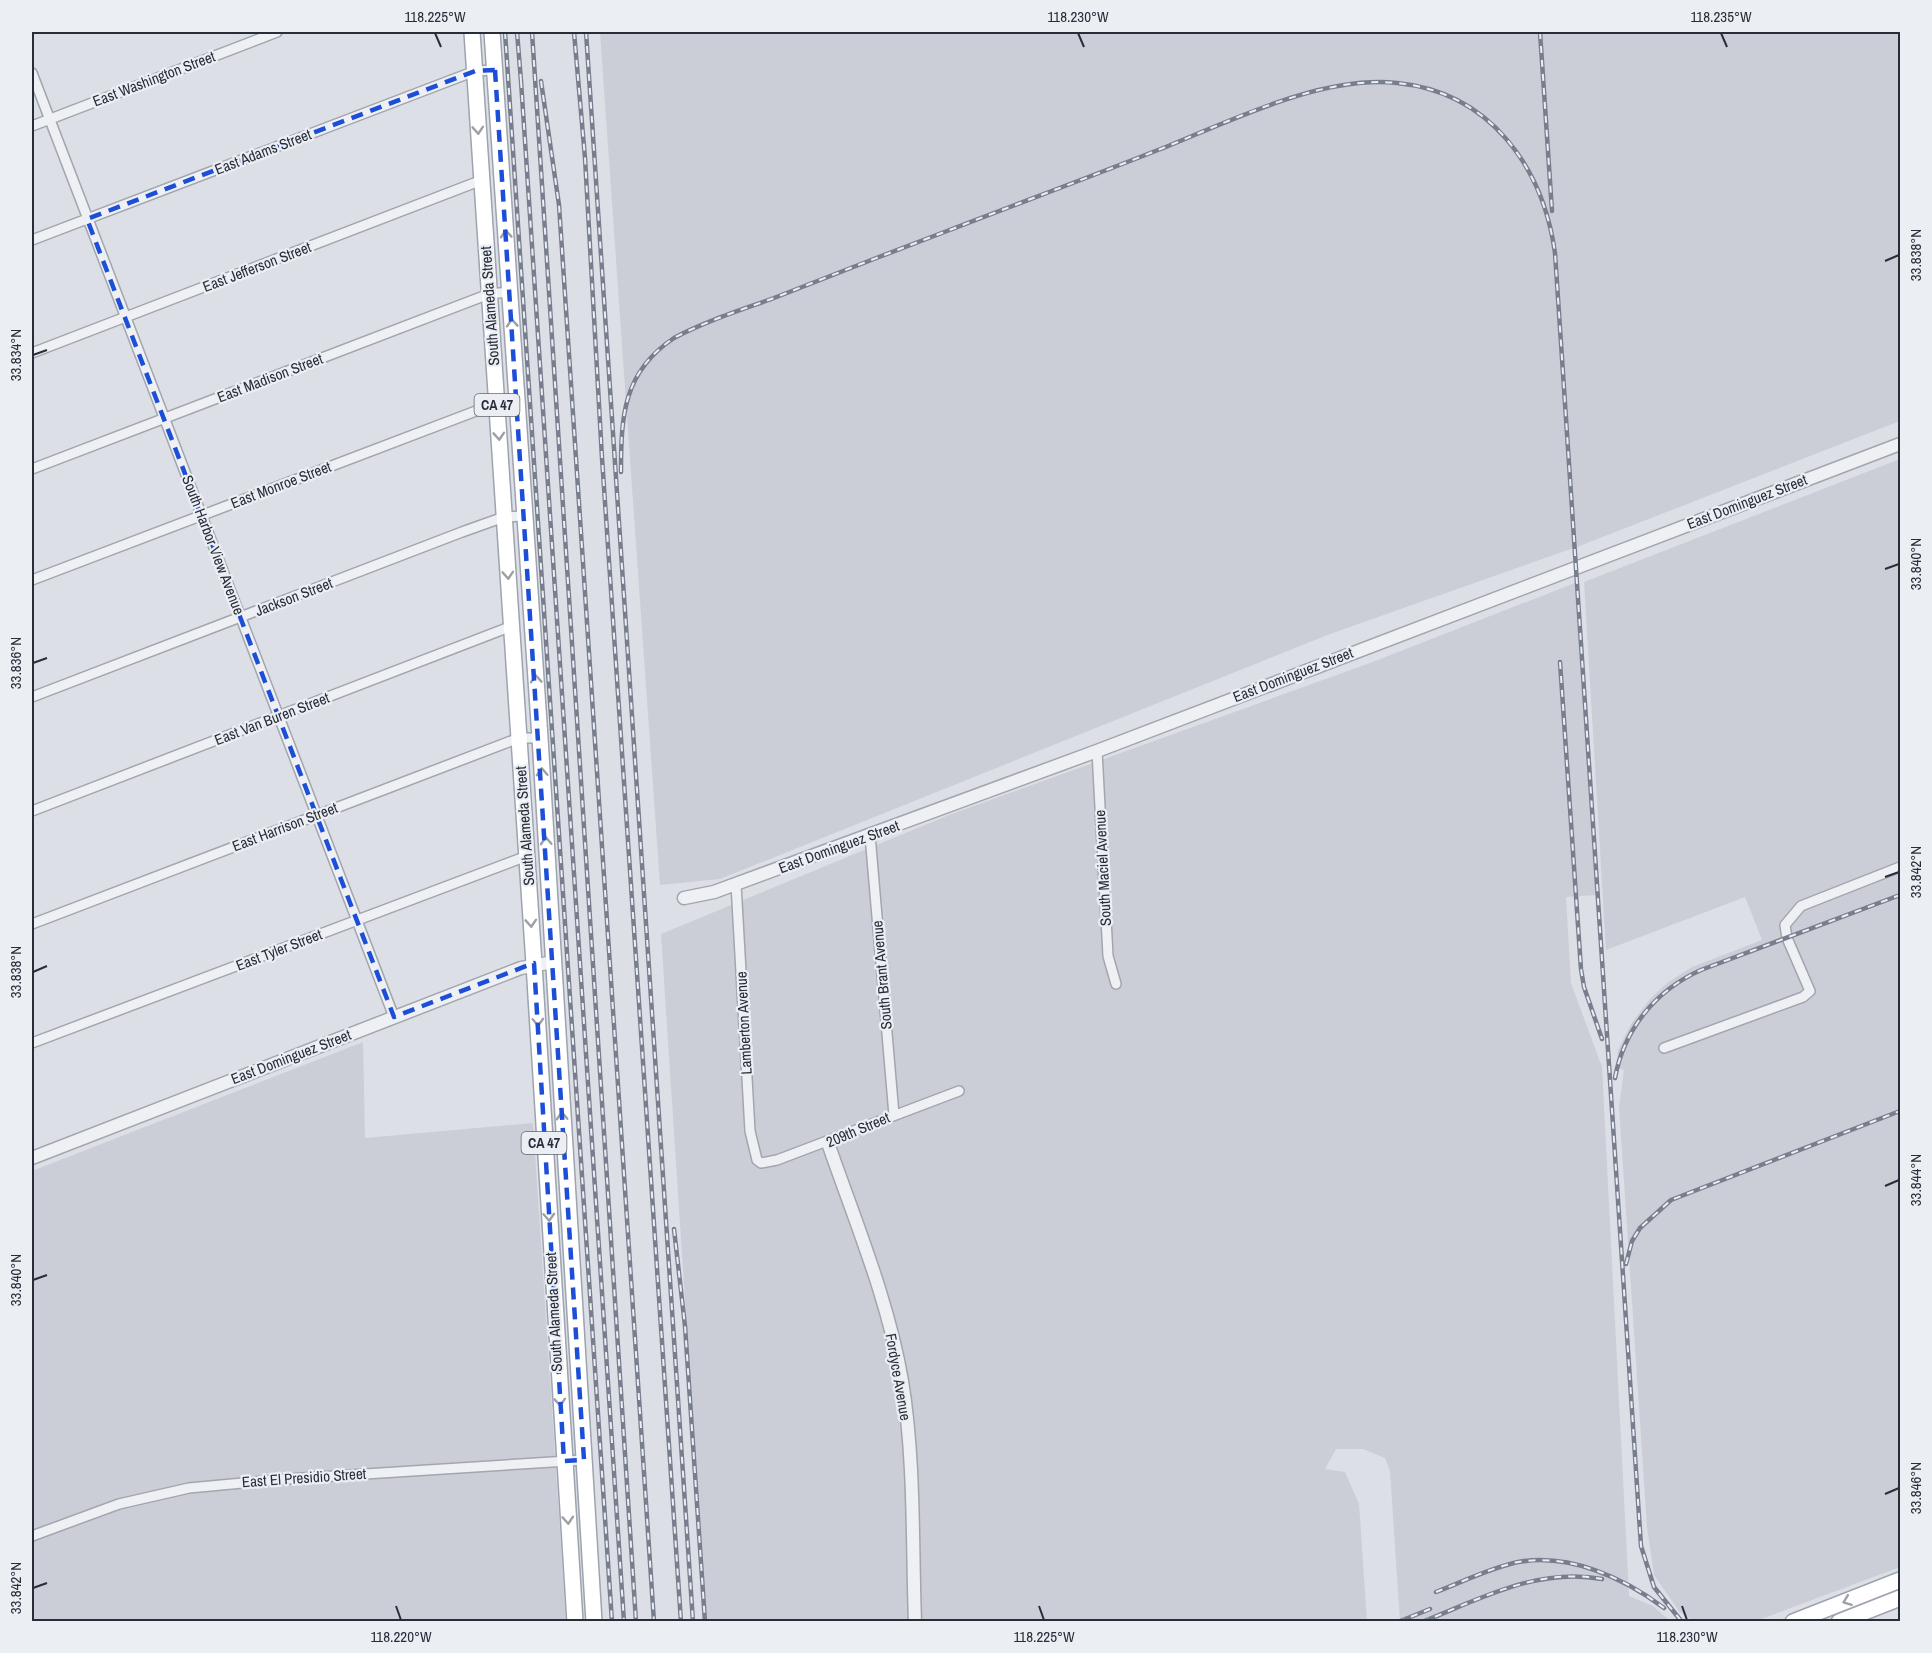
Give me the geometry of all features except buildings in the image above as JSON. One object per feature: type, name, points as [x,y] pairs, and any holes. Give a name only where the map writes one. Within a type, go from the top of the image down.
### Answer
[{"type":"main road","name":"South Alameda Street","points":[[472,32],[534,964],[574,1622]]},
{"type":"main road","name":"South Alameda Street","points":[[492,32],[540,738],[573,1321],[594,1622]]},
{"type":"main road","points":[[555,1322],[573,1321]]},
{"type":"main road","points":[[1793,1622],[1900,1580]]},
{"type":"main road","points":[[1839,1622],[1900,1598]]},
{"type":"street","name":"East Washington Street","points":[[32,126],[277,32]]},
{"type":"street","name":"East Adams Street","points":[[32,240],[475,71],[495,70]]},
{"type":"street","name":"South Harbor View Avenue","points":[[32,73],[394,1017]]},
{"type":"street","name":"East Jefferson Street","points":[[32,353],[482,180]]},
{"type":"street","name":"East Madison Street","points":[[32,470],[489,294],[510,292]]},
{"type":"street","name":"East Monroe Street","points":[[32,580],[497,403]]},
{"type":"street","name":"East Dominguez Street","points":[[684,898],[714,892],[870,836],[1900,444]]},
{"type":"street","name":"Jackson Street","points":[[32,697],[504,517],[524,516]]},
{"type":"street","name":"East Van Buren Street","points":[[32,811],[512,627]]},
{"type":"street","name":"East Harrison Street","points":[[32,924],[519,738],[540,738]]},
{"type":"street","name":"South Maciel Avenue","points":[[1097,751],[1108,956],[1116,984]]},
{"type":"street","name":"South Brant Avenue","points":[[870,836],[894,1114]]},
{"type":"street","name":"East Tyler Street","points":[[32,1043],[527,856]]},
{"type":"street","points":[[1664,1048],[1803,997],[1810,991],[1787,938],[1785,925],[1801,906],[1900,867]]},
{"type":"street","name":"Lamberton Avenue","points":[[736,884],[750,1131],[757,1160]]},
{"type":"street","name":"East Dominguez Street","points":[[32,1158],[534,964],[553,962]]},
{"type":"street","name":"209th Street","points":[[757,1160],[768,1163],[828,1143],[894,1114],[959,1091]]},
{"type":"street","name":"Fordyce Avenue","points":[[828,1143],[879,1289],[902,1380],[910,1459],[915,1622]]},
{"type":"street","name":"East El Presidio Street","points":[[32,1536],[119,1504],[189,1488],[287,1479],[584,1460]]},
{"type":"highlighted area","points":[[495,70],[584,1460],[564,1461],[534,963],[394,1017],[87,219],[475,71]]},
{"type":"shaded area","points":[[600,32],[1900,32],[1900,421],[1582,545],[1330,634],[720,879],[660,885]]},
{"type":"shaded area","points":[[1900,459],[1900,1567],[1756,1621],[1693,1621],[1679,1611],[1654,1575],[1647,1527],[1619,1107],[1624,1070],[1616,1067],[1618,1050],[1631,1024],[1650,999],[1667,983],[1692,967],[1762,940],[1745,897],[1606,950],[1584,582]]},
{"type":"shaded area","points":[[1575,583],[1596,895],[1566,897],[1571,983],[1602,1067],[1629,1596],[1653,1606],[1670,1621],[1400,1621],[1390,1471],[1385,1458],[1363,1449],[1336,1449],[1325,1469],[1345,1472],[1359,1504],[1367,1621],[706,1621],[661,934],[949,815],[1370,663]]},
{"type":"shaded area","points":[[363,1042],[365,1138],[533,1123],[566,1621],[32,1622],[32,1171]]},
{"type":"railway","points":[[505,32],[612,1622]]},
{"type":"railway","points":[[517,32],[521,81]]},
{"type":"railway","points":[[532,32],[636,1622]]},
{"type":"railway","points":[[574,32],[585,158],[602,458],[681,1622]]},
{"type":"railway","points":[[586,32],[693,1622]]},
{"type":"railway","points":[[1540,32],[1552,211]]},
{"type":"railway","points":[[521,81],[624,1622]]},
{"type":"railway","points":[[541,81],[559,205],[654,1622]]},
{"type":"railway","points":[[621,472],[622,432],[628,397],[644,365],[674,338],[711,321],[1245,114],[1306,93],[1337,86],[1368,82],[1397,83],[1430,89],[1459,101],[1485,118],[1506,139],[1524,164],[1538,191],[1549,221],[1555,253],[1641,1546],[1654,1587],[1682,1622]]},
{"type":"railway","points":[[1560,662],[1581,969],[1584,987],[1602,1039]]},
{"type":"railway","points":[[1615,1078],[1619,1060],[1634,1028],[1656,1000],[1685,978],[1900,895]]},
{"type":"railway","points":[[1626,1264],[1632,1241],[1640,1228],[1671,1200],[1900,1111]]},
{"type":"railway","points":[[674,1229],[685,1326],[705,1622]]},
{"type":"railway","points":[[1436,1592],[1487,1571],[1518,1562],[1557,1561],[1596,1570],[1632,1587],[1664,1608]]},
{"type":"railway","points":[[1422,1622],[1488,1595],[1532,1581],[1578,1576],[1602,1579]]},
{"type":"railway","points":[[1398,1622],[1430,1609]]}]
